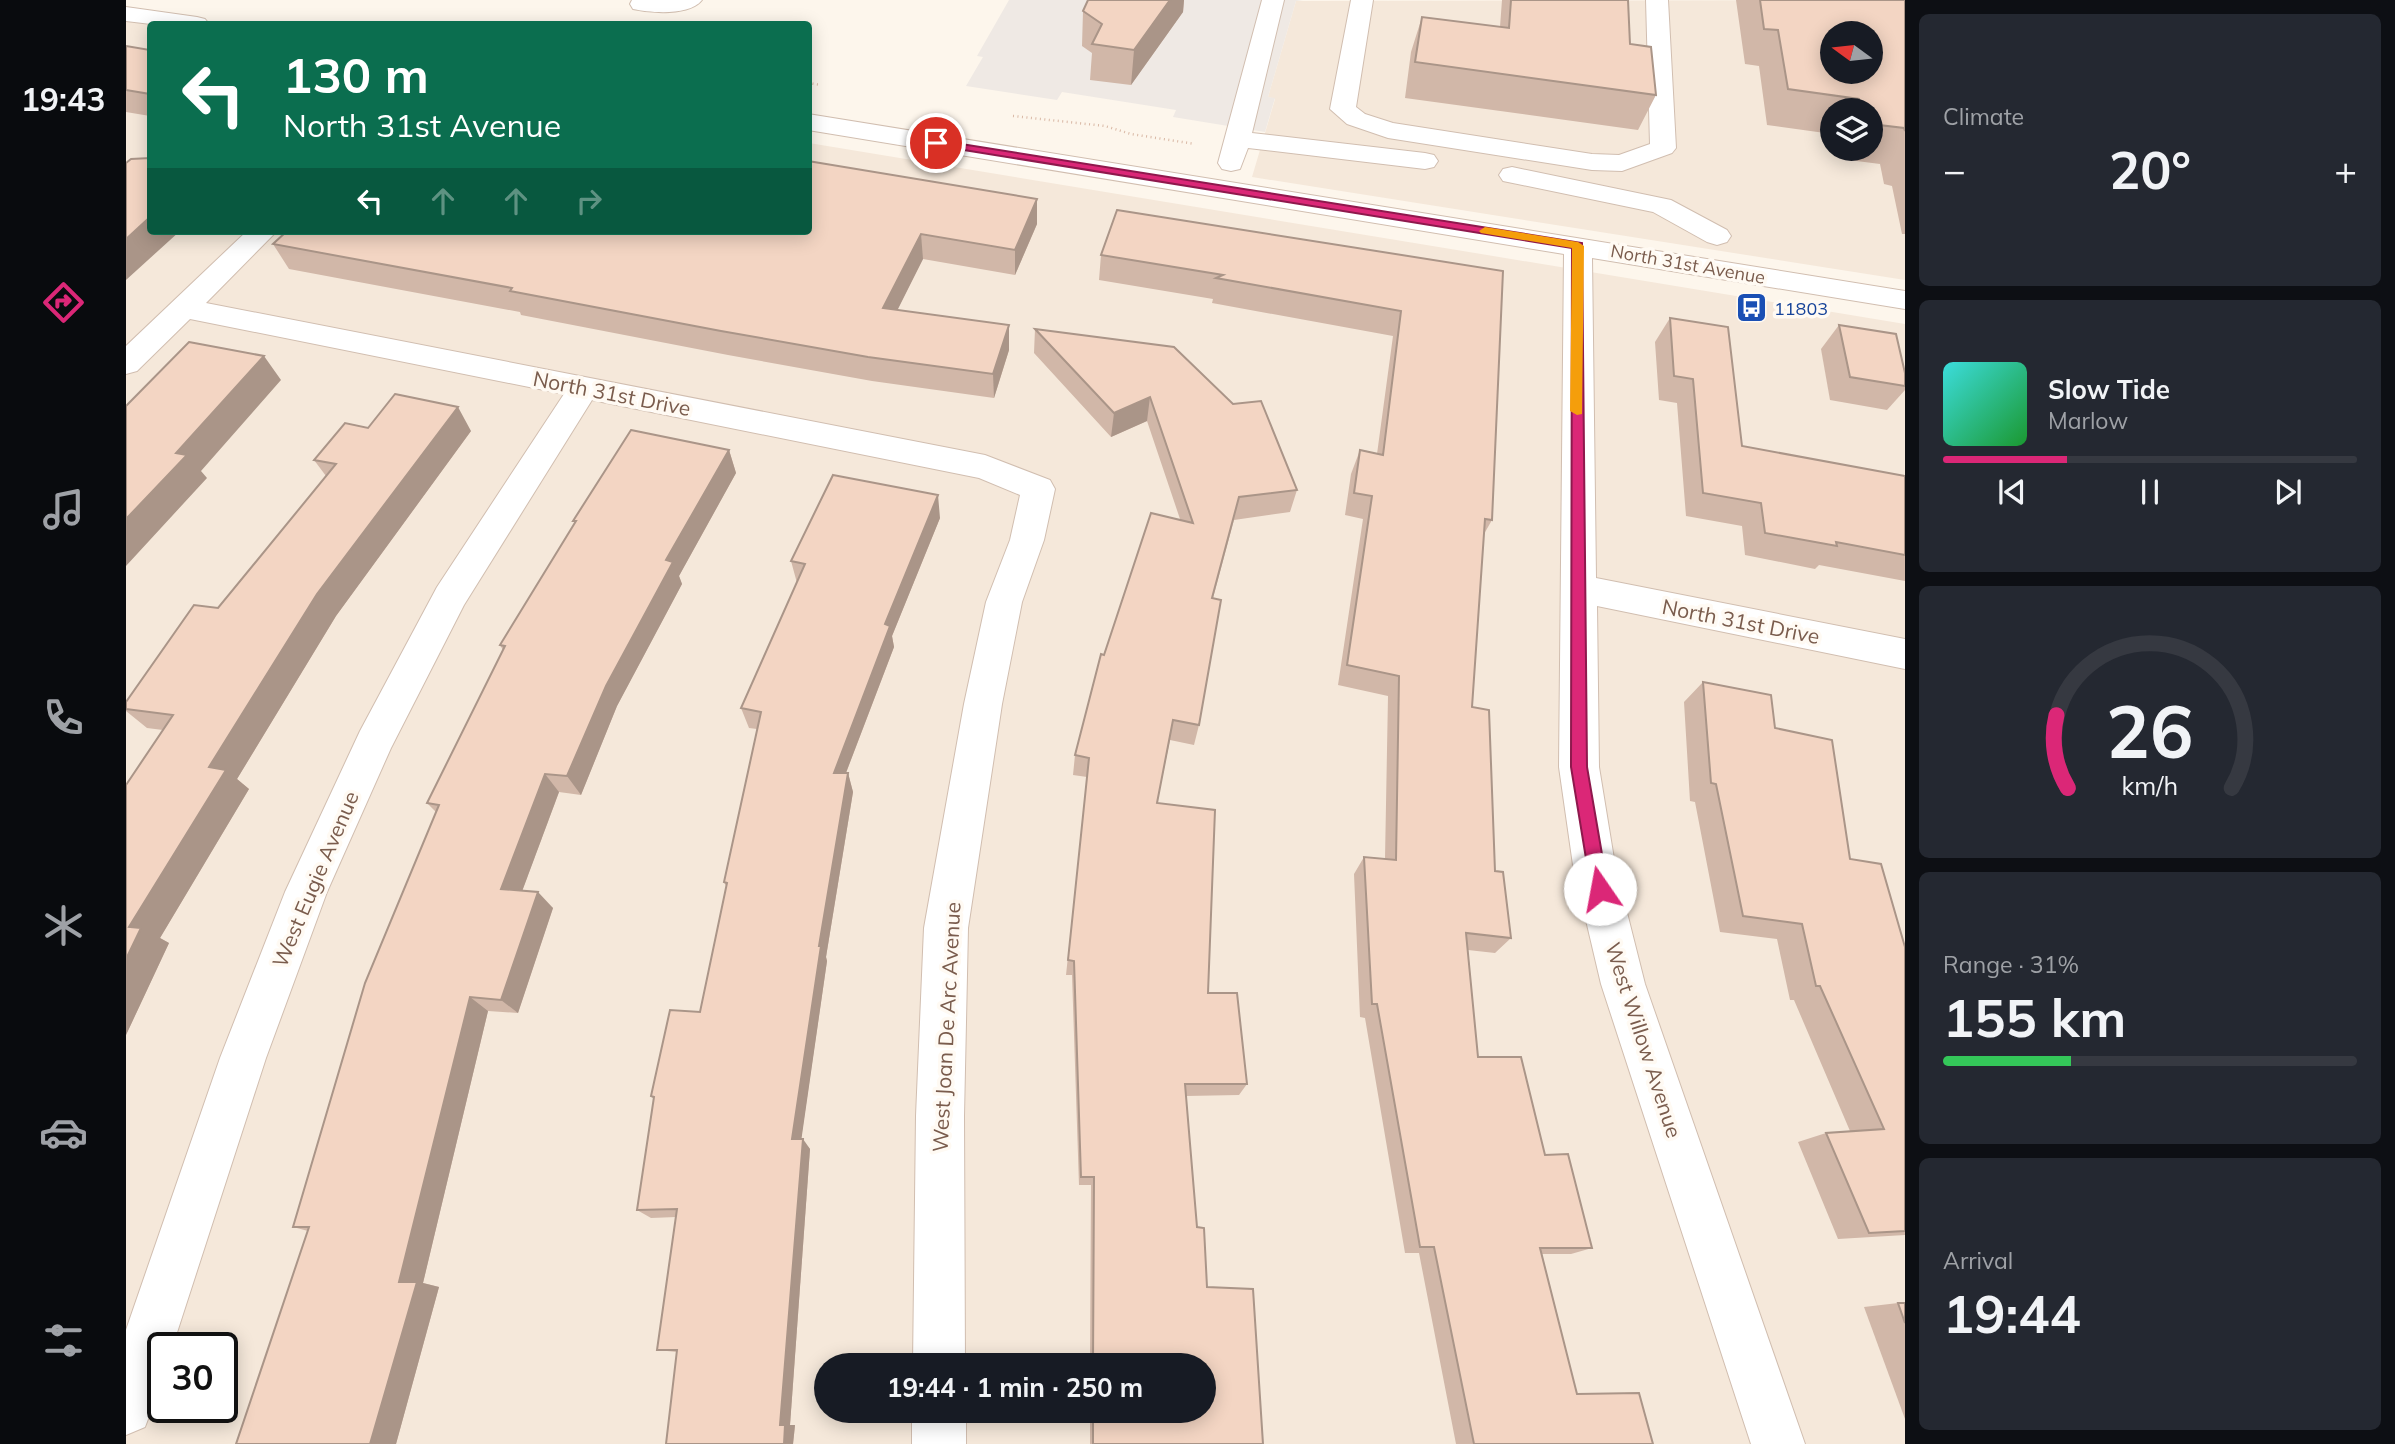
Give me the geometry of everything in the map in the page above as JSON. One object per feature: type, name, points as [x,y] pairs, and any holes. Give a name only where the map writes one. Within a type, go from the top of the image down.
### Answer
[{"type":"street","points":[[641,4],[680,4],[691,0]]},
{"type":"street","points":[[1224,189],[1273,0]]},
{"type":"street","points":[[1362,0],[1343,108],[1356,119],[1388,130],[1592,162],[1622,163],[1663,148],[1657,0]]},
{"type":"street","points":[[126,14],[176,21]]},
{"type":"street","name":"North 31st Avenue","points":[[812,123],[1905,299]]},
{"type":"street","points":[[1235,145],[1402,157],[1452,166]]},
{"type":"street","points":[[1489,172],[1536,179],[1661,206],[1717,236]]},
{"type":"street","points":[[126,364],[259,235]]},
{"type":"street","name":"West Willow Avenue","points":[[1578,246],[1579,767],[1594,865],[1623,984],[1778,1444]]},
{"type":"street","name":"North 31st Drive","points":[[183,308],[985,467],[1038,489]]},
{"type":"street","name":"West Eugie Avenue","points":[[126,1408],[243,1058],[306,892],[374,743],[450,597],[584,388]]},
{"type":"street","name":"West Joan De Arc Avenue","points":[[939,1353],[940,1116],[946,928],[983,704],[1001,615],[1027,540],[1038,489]]},
{"type":"street","name":"North 31st Drive","points":[[1577,588],[1905,654]]},
{"type":"street","points":[[939,1423],[939,1444]]},
{"type":"path","points":[[812,84],[831,87]]},
{"type":"path","points":[[1010,116],[1105,126],[1131,134],[1235,145]]},
{"type":"shaded area","points":[[1009,0],[1303,0],[1296,1],[1268,97],[1275,98],[1265,132],[1173,117],[1176,110],[1062,92],[1057,100],[966,86],[983,57],[977,56]]},
{"type":"shaded area","points":[[1905,0],[1905,280],[1252,177],[1275,99],[1268,97],[1296,1]]},
{"type":"shaded area","points":[[126,12],[183,21],[147,21],[147,235],[812,235],[812,143],[1905,324],[1905,1444],[126,1444]]},
{"type":"building","points":[[1088,0],[1170,0],[1134,50],[1092,44],[1102,24],[1083,11]]},
{"type":"building","points":[[1511,0],[1628,0],[1630,44],[1651,47],[1656,95],[1415,62],[1422,17],[1509,28]]},
{"type":"building","points":[[1760,0],[1905,0],[1905,131],[1904,128],[1883,125],[1883,98],[1852,98],[1788,89],[1778,30],[1764,29]]},
{"type":"building","points":[[126,46],[147,50],[147,94],[126,90]]},
{"type":"building","points":[[147,158],[147,220],[126,239],[126,163],[131,159]]},
{"type":"building","points":[[812,162],[1037,199],[1015,250],[921,234],[883,308],[1009,325],[993,374],[868,357],[721,331],[510,291],[512,288],[273,244],[283,235],[812,235]]},
{"type":"building","points":[[1117,210],[1503,271],[1492,520],[1485,519],[1472,707],[1489,710],[1495,871],[1503,872],[1511,938],[1466,933],[1478,1057],[1521,1057],[1545,1155],[1568,1154],[1592,1248],[1540,1248],[1577,1394],[1639,1393],[1653,1444],[1474,1444],[1434,1247],[1420,1247],[1377,1004],[1372,1004],[1364,857],[1396,860],[1399,676],[1347,665],[1372,496],[1354,493],[1360,450],[1383,455],[1401,311],[1216,278],[1223,275],[1101,255]]},
{"type":"building","points":[[1670,318],[1728,327],[1742,446],[1905,476],[1905,555],[1836,542],[1837,546],[1765,533],[1761,503],[1703,493],[1693,379],[1674,376]]},
{"type":"building","points":[[1839,325],[1896,334],[1905,373],[1905,386],[1850,377]]},
{"type":"building","points":[[1035,329],[1174,347],[1233,404],[1261,401],[1297,490],[1239,497],[1212,598],[1221,600],[1199,725],[1173,720],[1157,803],[1215,810],[1208,993],[1237,993],[1247,1084],[1185,1084],[1197,1227],[1204,1228],[1207,1287],[1253,1289],[1263,1444],[1093,1444],[1093,1423],[1216,1423],[1216,1353],[1093,1353],[1094,1177],[1081,1177],[1074,961],[1068,960],[1089,758],[1075,755],[1101,654],[1104,655],[1151,513],[1193,523],[1150,397],[1114,413]]},
{"type":"building","points":[[189,342],[264,356],[176,453],[187,455],[126,519],[126,406]]},
{"type":"building","points":[[395,394],[458,407],[317,594],[209,767],[226,770],[129,927],[141,928],[126,959],[126,785],[173,715],[126,709],[126,702],[194,605],[218,608],[336,464],[314,460],[345,423],[368,428]]},
{"type":"building","points":[[631,430],[729,450],[666,560],[673,562],[606,686],[567,776],[545,774],[501,889],[538,892],[501,1000],[470,997],[399,1282],[417,1282],[370,1444],[236,1444],[309,1227],[293,1227],[365,983],[439,805],[427,803],[505,646],[500,645],[576,521],[573,521]]},
{"type":"building","points":[[833,475],[938,495],[885,624],[890,626],[834,773],[848,773],[819,946],[792,1139],[803,1139],[780,1425],[785,1425],[784,1444],[666,1444],[677,1350],[657,1350],[677,1209],[637,1210],[654,1097],[651,1096],[670,1010],[700,1012],[727,883],[724,882],[761,712],[741,708],[805,564],[791,561]]},
{"type":"building","points":[[1703,682],[1771,695],[1775,728],[1832,740],[1850,859],[1881,864],[1905,947],[1905,1231],[1869,1233],[1826,1133],[1884,1129],[1820,986],[1816,986],[1802,924],[1743,916],[1716,784],[1711,783]]},
{"type":"building","points":[[1898,1303],[1905,1303],[1905,1323]]},
{"type":"slow traffic","points":[[1485,231],[1578,246],[1577,411]]},
{"type":"place","name":"11803","points":[[1751,308]]},
{"type":"route","points":[[936,143],[1578,246],[1579,767],[1600,889]]}]
